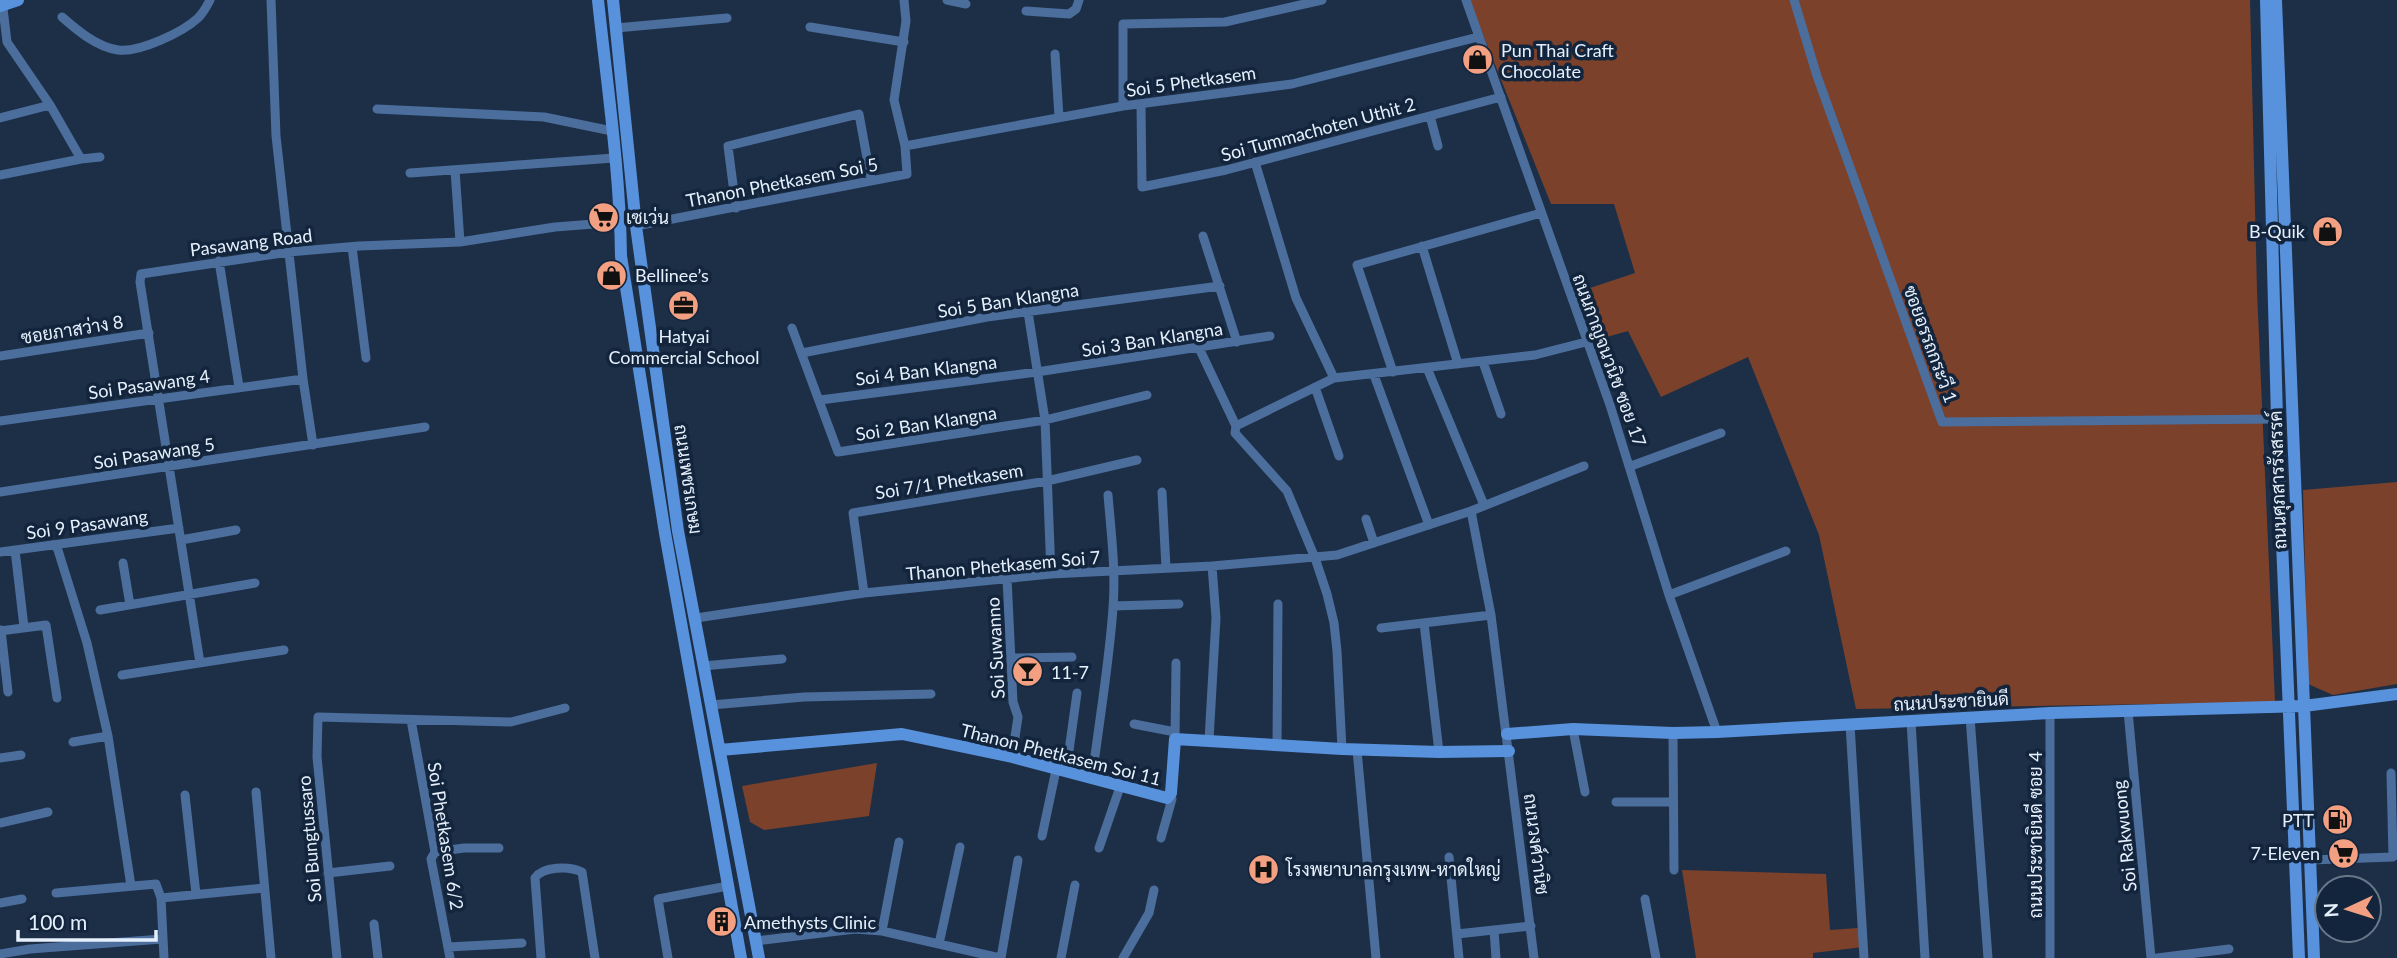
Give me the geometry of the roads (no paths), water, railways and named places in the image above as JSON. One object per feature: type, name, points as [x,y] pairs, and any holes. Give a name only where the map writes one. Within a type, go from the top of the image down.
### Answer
[{"type":"street","points":[[18,0],[2,4],[7,42],[50,105],[81,159]]},
{"type":"street","points":[[62,17],[76,30],[103,46],[131,50],[150,44],[197,19],[210,0]]},
{"type":"street","points":[[271,0],[276,136],[313,445]]},
{"type":"street","name":"ถนนเพชรเกษม","points":[[598,0],[621,222],[621,256],[665,533],[741,958]]},
{"type":"street","name":"ถนนเพชรเกษม","points":[[613,0],[636,226],[678,531],[759,958]]},
{"type":"street","points":[[904,0],[904,42],[894,100],[905,146]]},
{"type":"street","points":[[947,0],[966,4]]},
{"type":"street","points":[[1026,11],[1069,14],[1076,9],[1079,0]]},
{"type":"street","points":[[1123,106],[1123,24],[1225,22],[1322,0]]},
{"type":"street","name":"ถนนกาญจนวนิช ซอย 17","points":[[1466,0],[1631,466],[1670,595],[1717,732]]},
{"type":"street","name":"ซอยอรรถกระวี 1","points":[[1794,0],[1817,76],[1942,422],[2277,419]]},
{"type":"street","name":"ถนนศุภสารรังสรรค์","points":[[2266,0],[2277,419],[2299,958]]},
{"type":"street","name":"ถนนศุภสารรังสรรค์","points":[[2276,0],[2314,958]]},
{"type":"street","points":[[616,28],[727,18]]},
{"type":"street","points":[[810,27],[904,42]]},
{"type":"street","name":"Soi 5 Phetkasem","points":[[905,146],[1123,106],[1292,84],[1478,37]]},
{"type":"street","points":[[1055,54],[1059,117]]},
{"type":"street","name":"Soi Tummachoten Uthit 2","points":[[1141,104],[1142,187],[1255,162],[1501,97]]},
{"type":"street","points":[[0,118],[50,105]]},
{"type":"street","points":[[377,109],[544,117],[612,131]]},
{"type":"street","points":[[736,208],[727,146],[859,114],[871,180]]},
{"type":"street","points":[[1430,116],[1438,146]]},
{"type":"street","name":"Thanon Phetkasem Soi 5","points":[[636,226],[907,174],[905,146]]},
{"type":"street","points":[[0,175],[100,157]]},
{"type":"street","points":[[410,173],[614,158]]},
{"type":"street","points":[[1255,162],[1296,298],[1334,378]]},
{"type":"street","points":[[455,170],[460,242]]},
{"type":"street","points":[[1393,372],[1357,265],[1541,213]]},
{"type":"street","name":"Pasawang Road","points":[[200,663],[140,282],[141,274],[289,252],[460,242],[555,227],[621,222]]},
{"type":"street","points":[[1203,236],[1237,342]]},
{"type":"street","points":[[1422,246],[1458,364]]},
{"type":"street","points":[[352,247],[366,358]]},
{"type":"street","points":[[219,261],[239,387]]},
{"type":"street","name":"Soi 5 Ban Klangna","points":[[802,353],[986,317],[1220,286]]},
{"type":"street","points":[[1028,312],[1045,420],[1051,574]]},
{"type":"street","name":"Soi 2 Ban Klangna","points":[[792,328],[838,452],[1045,420],[1147,395]]},
{"type":"street","name":"ซอยภาสว่าง 8","points":[[0,356],[149,334]]},
{"type":"street","name":"Soi 3 Ban Klangna","points":[[1037,372],[1270,336]]},
{"type":"street","points":[[1236,426],[1334,378],[1535,355],[1586,342]]},
{"type":"street","points":[[1199,348],[1236,426],[1235,433],[1287,491],[1315,558],[1334,623],[1338,651],[1342,750]]},
{"type":"street","points":[[1483,362],[1502,414]]},
{"type":"street","points":[[1427,368],[1484,505]]},
{"type":"street","name":"Soi 4 Ban Klangna","points":[[820,400],[1037,372]]},
{"type":"street","points":[[1374,374],[1429,525]]},
{"type":"street","name":"Soi Pasawang 4","points":[[0,421],[303,379]]},
{"type":"street","points":[[1315,387],[1339,456]]},
{"type":"street","name":"Soi Pasawang 5","points":[[0,492],[425,427]]},
{"type":"street","points":[[1631,466],[1721,433]]},
{"type":"street","points":[[1047,481],[1137,460]]},
{"type":"street","name":"Thanon Phetkasem Soi 7","points":[[695,618],[864,593],[1007,578],[1212,566],[1336,555],[1471,511],[1584,466]]},
{"type":"street","name":"Soi 7/1 Phetkasem","points":[[864,593],[853,513],[1047,481]]},
{"type":"street","points":[[1162,492],[1166,568]]},
{"type":"street","points":[[1092,779],[1107,676],[1113,606],[1114,571],[1108,495]]},
{"type":"street","name":"ถนนวงศ์วานิช","points":[[1471,511],[1491,615],[1534,958]]},
{"type":"street","points":[[1366,519],[1374,543]]},
{"type":"street","name":"Soi 9 Pasawang","points":[[0,552],[179,528]]},
{"type":"street","points":[[181,540],[236,530]]},
{"type":"street","points":[[665,533],[678,531]]},
{"type":"street","points":[[52,545],[57,547],[87,643],[108,736],[131,886]]},
{"type":"street","points":[[15,550],[24,627]]},
{"type":"street","points":[[1670,595],[1786,551]]},
{"type":"street","points":[[123,564],[130,605]]},
{"type":"street","points":[[1209,740],[1216,618],[1212,566]]},
{"type":"street","name":"Soi Suwanno","points":[[1007,578],[1013,702],[1018,717],[1012,757]]},
{"type":"street","points":[[100,610],[255,583]]},
{"type":"street","points":[[1113,606],[1179,604]]},
{"type":"street","points":[[1277,746],[1278,604]]},
{"type":"street","points":[[1381,628],[1491,615]]},
{"type":"street","points":[[1424,623],[1439,752]]},
{"type":"street","points":[[8,692],[0,631],[46,625],[57,698]]},
{"type":"street","points":[[122,675],[284,650]]},
{"type":"street","points":[[1012,658],[1072,657]]},
{"type":"street","points":[[704,666],[782,659]]},
{"type":"street","points":[[1175,736],[1176,663]]},
{"type":"street","points":[[1042,836],[1061,771],[1077,693]]},
{"type":"street","points":[[711,705],[804,697],[931,694]]},
{"type":"street","name":"ถนนประชายินดี","points":[[1507,734],[1573,729],[1717,732],[2050,713],[2304,706],[2397,694]]},
{"type":"street","points":[[411,720],[511,722],[565,708]]},
{"type":"street","name":"Soi Rakwuong","points":[[2128,711],[2151,958]]},
{"type":"street","name":"ถนนประชายินดี ซอย 4","points":[[2050,713],[2050,958]]},
{"type":"street","name":"Soi Bungtussaro","points":[[337,958],[317,757],[318,717],[411,720]]},
{"type":"street","points":[[1970,718],[1988,958]]},
{"type":"street","name":"Soi Phetkasem 6/2","points":[[411,720],[435,852],[431,859],[450,958]]},
{"type":"street","points":[[1911,721],[1925,958]]},
{"type":"street","points":[[1134,724],[1175,736],[1277,746],[1342,750],[1509,751]]},
{"type":"street","points":[[1850,724],[1864,958]]},
{"type":"street","points":[[1573,729],[1585,792]]},
{"type":"street","points":[[1673,733],[1674,870]]},
{"type":"street","name":"Thanon Phetkasem Soi 11","points":[[720,750],[902,734],[1012,757],[1172,799],[1175,736]]},
{"type":"street","points":[[73,742],[108,736]]},
{"type":"street","points":[[1357,750],[1377,958]]},
{"type":"street","points":[[0,758],[21,755]]},
{"type":"street","points":[[2311,860],[2393,857],[2391,773]]},
{"type":"street","points":[[1099,848],[1120,787]]},
{"type":"street","points":[[256,792],[271,958]]},
{"type":"street","points":[[186,795],[196,894]]},
{"type":"street","points":[[1161,838],[1172,799]]},
{"type":"street","points":[[1616,802],[1673,802]]},
{"type":"street","points":[[0,823],[48,812]]},
{"type":"street","points":[[882,931],[899,842]]},
{"type":"street","points":[[939,944],[960,847]]},
{"type":"street","points":[[435,852],[464,848],[499,848]]},
{"type":"street","points":[[1449,857],[1459,958]]},
{"type":"street","points":[[756,941],[855,929],[882,931],[1001,958],[1018,860]]},
{"type":"street","points":[[328,873],[390,866]]},
{"type":"street","points":[[541,958],[535,878],[543,870],[571,869],[582,872],[595,958]]},
{"type":"street","points":[[56,893],[156,884],[161,898],[164,958]]},
{"type":"street","points":[[1061,958],[1074,885]]},
{"type":"street","points":[[668,958],[658,899],[728,886]]},
{"type":"street","points":[[161,898],[264,888]]},
{"type":"street","points":[[1123,958],[1149,913],[1154,890]]},
{"type":"street","points":[[0,903],[22,899]]},
{"type":"street","points":[[1645,899],[1656,958]]},
{"type":"street","points":[[374,924],[378,958]]},
{"type":"street","points":[[1457,934],[1531,926]]},
{"type":"street","points":[[1494,930],[1496,958]]},
{"type":"street","points":[[0,954],[162,939]]},
{"type":"street","points":[[448,947],[522,943]]},
{"type":"street","points":[[2157,958],[2229,949]]},
{"type":"place","name":"Pun Thai Craft Chocolate","points":[[1478,60]]},
{"type":"place","name":"เซเว่น","points":[[603,217]]},
{"type":"place","name":"B-Quik","points":[[2328,231]]},
{"type":"place","name":"Bellinee’s","points":[[612,275]]},
{"type":"place","name":"Hatyai Commercial School","points":[[684,305]]},
{"type":"place","name":"11-7","points":[[1028,672]]},
{"type":"place","name":"PTT","points":[[2337,820]]},
{"type":"place","name":"7-Eleven","points":[[2343,853]]},
{"type":"place","name":"โรงพยาบาลกรุงเทพ-หาดใหญ่","points":[[1263,869]]},
{"type":"place","name":"Amethysts Clinic","points":[[721,922]]}]
